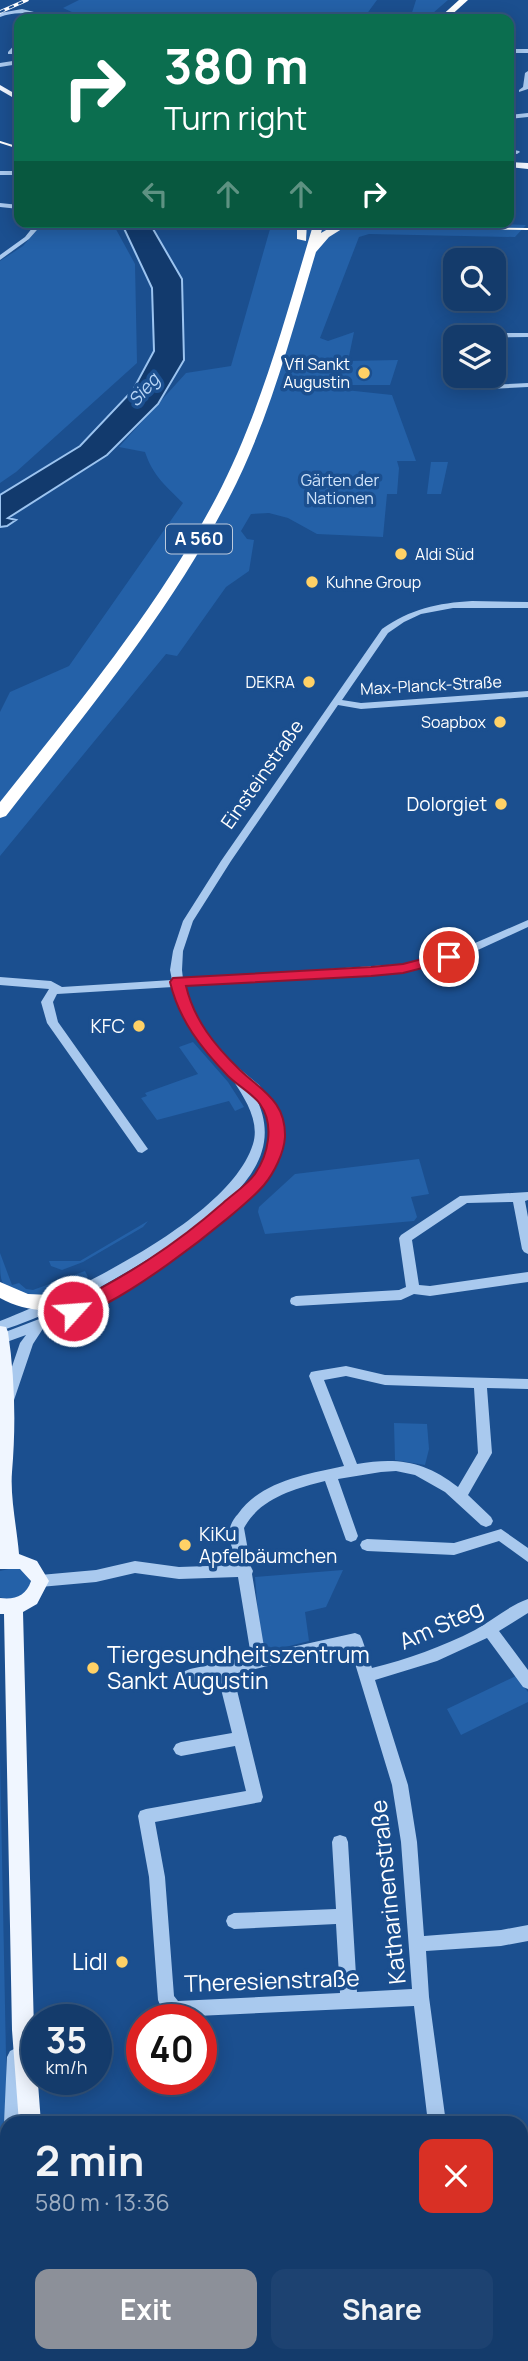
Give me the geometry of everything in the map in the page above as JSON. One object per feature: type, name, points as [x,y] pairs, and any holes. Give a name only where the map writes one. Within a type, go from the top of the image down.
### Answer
[{"type":"highway","points":[[438,14],[453,0]]},
{"type":"highway","points":[[448,14],[464,0]]},
{"type":"highway","points":[[302,228],[302,239]]},
{"type":"highway","name":"A 560","points":[[0,793],[142,607],[197,520],[250,407],[305,228]]},
{"type":"highway","name":"A 560","points":[[0,813],[141,630],[178,576],[217,508],[256,421],[317,228]]},
{"type":"highway","points":[[309,256],[326,235],[338,228]]},
{"type":"highway","points":[[0,1289],[25,1302],[65,1301]]},
{"type":"main road","points":[[0,1332],[8,1399],[2,1462],[5,1562],[19,1561],[34,1568],[40,1581],[35,1595],[21,1605],[6,1606],[22,2004]]},
{"type":"main road","points":[[28,2095],[29,2116]]},
{"type":"street","points":[[0,15],[14,10],[38,14]]},
{"type":"street","points":[[10,53],[14,48]]},
{"type":"street","points":[[525,51],[528,59]]},
{"type":"street","points":[[521,91],[526,88],[528,73]]},
{"type":"street","points":[[0,258],[27,239],[36,228]]},
{"type":"street","points":[[506,335],[528,335]]},
{"type":"street","points":[[506,386],[528,385]]},
{"type":"street","name":"Einsteinstraße","points":[[0,1326],[65,1301],[149,1254],[242,1179],[256,1156],[260,1130],[256,1109],[235,1074],[193,1025],[183,1003],[178,982],[178,951],[188,921],[239,841],[369,652],[397,620],[415,611],[449,605],[528,605]]},
{"type":"street","name":"Max-Planck-Straße","points":[[336,702],[361,706],[528,694]]},
{"type":"street","points":[[142,1149],[53,1023],[47,1000],[51,994],[59,990],[403,968],[463,953],[528,923]]},
{"type":"street","points":[[0,981],[51,985],[59,990]]},
{"type":"street","name":"Einsteinstraße","points":[[0,1339],[40,1325],[106,1295],[160,1263],[223,1214],[259,1181],[276,1146],[275,1118],[263,1096],[235,1074]]},
{"type":"street","points":[[413,1289],[405,1238],[464,1199],[523,1197],[528,1250]]},
{"type":"street","points":[[296,1301],[401,1295],[413,1289],[430,1291],[528,1277]]},
{"type":"street","points":[[8,1399],[22,1353],[40,1325]]},
{"type":"street","points":[[353,1472],[316,1376],[346,1371],[385,1380],[528,1384]]},
{"type":"street","points":[[460,1496],[485,1453],[481,1384]]},
{"type":"street","points":[[259,1660],[246,1571],[240,1560],[237,1528],[246,1511],[282,1487],[388,1465],[406,1466],[434,1477],[460,1496],[486,1521]]},
{"type":"street","points":[[330,1477],[351,1536]]},
{"type":"street","points":[[367,1545],[454,1549],[501,1535],[507,1537],[528,1556]]},
{"type":"street","points":[[40,1581],[96,1576],[135,1567],[179,1573],[246,1571]]},
{"type":"street","name":"Am Steg","points":[[367,1676],[434,1657],[490,1630],[528,1605]]},
{"type":"street","points":[[490,1630],[528,1682]]},
{"type":"street","name":"Katharinenstraße","points":[[338,1643],[355,1639],[400,1785],[409,1843],[421,1997],[436,2116]]},
{"type":"street","points":[[190,1676],[338,1643]]},
{"type":"street","points":[[158,1877],[146,1816],[255,1797],[224,1669]]},
{"type":"street","points":[[181,1749],[241,1738]]},
{"type":"street","points":[[340,1842],[349,2000]]},
{"type":"street","name":"Theresienstraße","points":[[158,1877],[166,2000],[175,2009],[421,1997]]},
{"type":"street","points":[[234,1921],[343,1916]]},
{"type":"street","points":[[417,1944],[501,1938],[528,1933]]},
{"type":"street","points":[[13,2116],[16,2050],[21,2036]]},
{"type":"green space","points":[[79,0],[377,0],[367,14],[70,14],[72,12],[63,8]]},
{"type":"green space","points":[[416,0],[448,0],[432,14],[412,14]]},
{"type":"green space","name":"Gärten der Nationen","points":[[514,225],[526,225],[515,237],[369,234],[359,237],[320,338],[328,341],[354,332],[348,361],[398,360],[390,385],[337,385],[336,389],[392,395],[416,461],[397,461],[397,494],[387,494],[383,537],[317,534],[288,518],[269,513],[251,514],[241,531],[247,539],[254,540],[249,571],[226,587],[177,656],[166,654],[0,856],[0,712],[10,692],[69,666],[183,503],[156,474],[145,452],[119,447],[186,373],[231,366],[270,228],[514,228]]},
{"type":"green space","points":[[39,228],[115,228],[135,264],[137,363],[16,472],[0,483],[0,261],[23,246]]},
{"type":"green space","points":[[431,462],[448,462],[441,494],[427,494]]},
{"type":"green space","points":[[193,1042],[228,1082],[244,1107],[235,1111],[229,1101],[157,1120],[141,1098],[147,1096],[145,1093],[198,1074],[179,1047]]},
{"type":"green space","points":[[419,1159],[429,1194],[411,1197],[417,1217],[414,1221],[265,1234],[259,1207],[295,1174]]},
{"type":"green space","points":[[148,1221],[143,1227],[83,1262],[62,1270],[51,1266],[49,1261],[80,1261]]},
{"type":"green space","points":[[0,1253],[12,1285],[19,1283],[26,1289],[33,1290],[85,1271],[88,1277],[34,1298],[4,1285]]},
{"type":"green space","points":[[394,1423],[427,1424],[429,1449],[425,1465],[395,1460]]},
{"type":"green space","points":[[17,1567],[26,1572],[30,1579],[28,1591],[16,1598],[0,1597],[0,1571]]},
{"type":"green space","points":[[343,1570],[326,1607],[305,1612],[309,1641],[266,1652],[260,1638],[255,1577]]},
{"type":"green space","points":[[516,1676],[528,1692],[528,1702],[461,1735],[447,1709]]},
{"type":"green space","points":[[0,1758],[7,2105],[5,2116],[0,2116]]},
{"type":"water","name":"Sieg","points":[[124,228],[152,228],[182,279],[184,360],[158,404],[107,455],[8,518],[16,520],[0,527],[0,495],[80,446],[133,390],[154,351],[152,288]]},
{"type":"tram line","points":[[0,142],[14,146]]},
{"type":"tram line","points":[[460,228],[528,229]]},
{"type":"railway","points":[[0,12],[27,0]]},
{"type":"place","name":"Vfl Sankt Augustin","points":[[364,373]]},
{"type":"place","name":"Aldi Süd","points":[[401,554]]},
{"type":"place","name":"Kuhne Group","points":[[312,582]]},
{"type":"place","name":"DEKRA","points":[[309,682]]},
{"type":"place","name":"Soapbox","points":[[500,722]]},
{"type":"place","name":"Dolorgiet","points":[[501,804]]},
{"type":"place","name":"KFC","points":[[139,1026]]},
{"type":"place","name":"KiKu Apfelbäumchen","points":[[185,1545]]},
{"type":"place","name":"Tiergesundheitszentrum Sankt Augustin","points":[[93,1668]]},
{"type":"place","name":"Lidl","points":[[122,1962]]},
{"type":"route","points":[[73,1311],[135,1279],[195,1237],[259,1181],[276,1146],[277,1128],[268,1103],[255,1088],[235,1074],[198,1033],[183,1003],[178,982],[371,971],[403,968],[449,957]]}]
